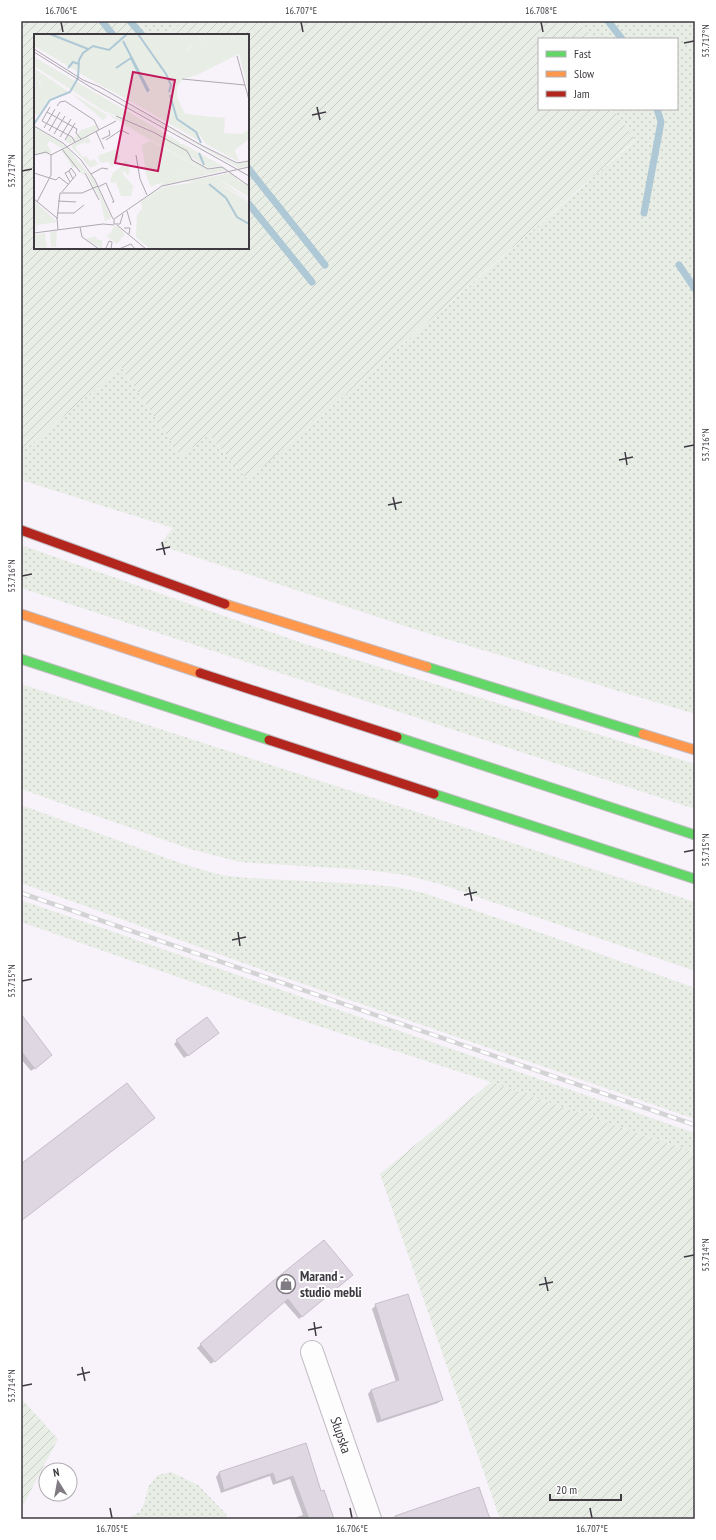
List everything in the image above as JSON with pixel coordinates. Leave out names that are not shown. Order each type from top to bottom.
[{"type":"main road","points":[[21,530],[234,606],[695,750]]},
{"type":"main road","points":[[21,614],[695,835]]},
{"type":"main road","points":[[21,659],[695,879]]},
{"type":"street","name":"Słupska","points":[[312,1352],[370,1519]]},
{"type":"shaded area","points":[[21,21],[132,21],[141,34],[34,34],[34,249],[249,249],[249,34],[170,34],[183,21],[577,21],[593,38],[538,38],[538,110],[614,110],[635,140],[248,480],[209,435],[181,456],[121,367],[21,453]]},
{"type":"shaded area","points":[[132,21],[183,21],[170,34],[141,34]]},
{"type":"shaded area","points":[[577,21],[695,21],[695,714],[423,632],[159,545],[173,528],[21,480],[21,453],[121,367],[181,455],[209,435],[248,480],[635,141],[614,110],[678,110],[678,38],[593,38]]},
{"type":"shaded area","points":[[21,545],[308,645],[695,764],[695,809],[21,588]]},
{"type":"shaded area","points":[[21,684],[695,902],[695,971],[440,884],[405,875],[368,870],[240,862],[190,849],[21,789]]},
{"type":"shaded area","points":[[21,805],[180,863],[221,875],[247,878],[396,887],[424,893],[695,988],[695,1119],[277,975],[21,883]]},
{"type":"shaded area","points":[[21,900],[695,1133],[695,1153],[491,1082],[303,1021],[21,922]]},
{"type":"shaded area","points":[[491,1082],[695,1153],[695,1519],[500,1519],[380,1174]]},
{"type":"shaded area","points":[[21,1398],[58,1439],[46,1462],[38,1462],[38,1477],[21,1509]]},
{"type":"shaded area","points":[[171,1472],[198,1485],[226,1514],[228,1519],[121,1519],[130,1517],[140,1512],[145,1501],[148,1487],[158,1475]]},
{"type":"building","points":[[21,1014],[52,1055],[35,1069],[21,1051]]},
{"type":"building","points":[[207,1017],[219,1033],[188,1056],[176,1040]]},
{"type":"building","points":[[127,1083],[155,1118],[21,1221],[21,1164]]},
{"type":"building","points":[[324,1240],[353,1275],[302,1317],[288,1299],[215,1362],[200,1344],[273,1281]]},
{"type":"building","points":[[408,1294],[443,1400],[381,1420],[371,1390],[399,1380],[375,1304]]},
{"type":"building","points":[[306,1443],[321,1491],[324,1490],[334,1519],[309,1519],[293,1476],[276,1482],[273,1473],[224,1490],[219,1472]]},
{"type":"building","points":[[479,1487],[490,1519],[395,1519],[395,1516]]},
{"type":"waterway","points":[[102,21],[112,34]]},
{"type":"waterway","points":[[130,21],[141,34]]},
{"type":"waterway","points":[[608,21],[621,38]]},
{"type":"waterway","points":[[644,213],[661,122],[657,110]]},
{"type":"waterway","points":[[249,169],[325,265]]},
{"type":"waterway","points":[[249,204],[312,282]]},
{"type":"waterway","points":[[679,265],[695,289]]},
{"type":"railway","points":[[21,893],[695,1125]]},
{"type":"traffic: fast","points":[[21,659],[269,740]]},
{"type":"traffic: fast","points":[[427,667],[643,734]]},
{"type":"traffic: fast","points":[[397,737],[695,835]]},
{"type":"traffic: fast","points":[[434,794],[695,879]]},
{"type":"traffic: slow","points":[[225,604],[427,667]]},
{"type":"traffic: slow","points":[[21,614],[200,673]]},
{"type":"traffic: slow","points":[[643,734],[695,750]]},
{"type":"traffic: jam","points":[[21,530],[225,604]]},
{"type":"traffic: jam","points":[[200,673],[397,737]]},
{"type":"traffic: jam","points":[[269,740],[434,794]]},
{"type":"place","name":"Marand - studio mebli","points":[[286,1284]]}]
